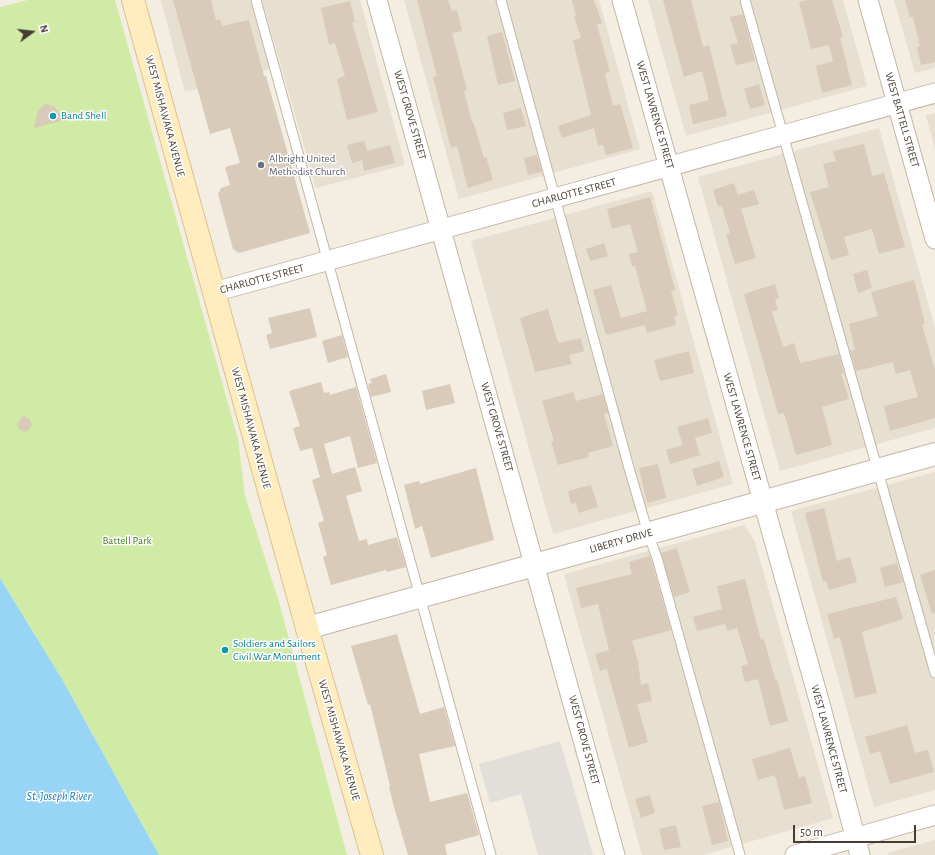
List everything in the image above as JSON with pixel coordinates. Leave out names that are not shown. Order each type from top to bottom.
[{"type":"main road","name":"WEST MISHAWAKA AVENUE","points":[[133,0],[307,628],[372,855]]},
{"type":"street","name":"WEST GROVE STREET","points":[[377,0],[536,564],[615,855]]},
{"type":"street","name":"WEST LAWRENCE STREET","points":[[622,0],[820,704],[858,846]]},
{"type":"street","name":"WEST BATTELL STREET","points":[[868,0],[935,239]]},
{"type":"street","name":"CHARLOTTE STREET","points":[[214,292],[935,93]]},
{"type":"street","name":"LIBERTY DRIVE","points":[[307,628],[935,454]]},
{"type":"street","points":[[796,855],[858,846],[935,815]]},
{"type":"lane","points":[[256,0],[492,855]]},
{"type":"lane","points":[[500,0],[648,533],[657,558],[740,855]]},
{"type":"lane","points":[[745,0],[935,673]]},
{"type":"shaded area","points":[[161,0],[250,0],[270,69],[185,92]]},
{"type":"shaded area","points":[[262,0],[360,0],[405,165],[316,188]]},
{"type":"shaded area","points":[[404,0],[599,0],[640,149],[459,199]]},
{"type":"shaded area","points":[[648,0],[843,0],[867,86],[686,136]]},
{"type":"shaded area","points":[[894,0],[935,0],[935,68],[915,73]]},
{"type":"shaded area","points":[[935,113],[935,149],[926,115]]},
{"type":"shaded area","points":[[879,128],[935,328],[935,428],[780,471],[698,177]]},
{"type":"shaded area","points":[[652,191],[733,484],[553,534],[471,241]]},
{"type":"shaded area","points":[[935,472],[935,790],[874,807],[791,511]]},
{"type":"shaded area","points":[[744,525],[755,542],[833,818],[703,855],[642,855],[564,574]]},
{"type":"shaded area","points":[[560,741],[593,855],[538,855],[521,794],[490,803],[479,764]]},
{"type":"shaded area","points":[[935,840],[935,855],[888,855],[887,853]]},
{"type":"green space","name":"Battell Park","points":[[28,0],[115,0],[238,439],[245,496],[279,602],[347,855],[159,855],[63,681],[0,578],[0,7]]},
{"type":"water","name":"St. Joseph River","points":[[0,578],[63,681],[159,855],[0,855]]},
{"type":"building","name":"Albright United Methodist Church","points":[[173,0],[211,0],[216,20],[220,19],[222,26],[249,20],[310,233],[239,253],[233,249],[218,194],[221,188],[230,185],[225,167],[240,163],[230,128],[210,134]]},
{"type":"building","points":[[417,0],[448,0],[452,11],[457,10],[462,31],[452,33],[467,90],[464,91],[472,122],[473,121],[484,158],[486,157],[493,180],[468,188],[457,146],[451,148],[433,77],[437,76]]},
{"type":"building","points":[[572,0],[594,0],[602,23],[597,25],[610,72],[605,73],[613,106],[620,104],[633,148],[606,155],[603,145],[598,146],[594,128],[562,138],[558,126],[591,115],[573,40],[581,38],[574,16],[576,16]]},
{"type":"building","points":[[663,0],[691,0],[703,47],[709,45],[727,116],[693,124],[689,105],[709,100],[702,71],[684,77]]},
{"type":"building","points":[[807,0],[832,0],[843,37],[840,37],[852,85],[822,93],[816,66],[833,61],[829,45],[811,49],[799,2]]},
{"type":"building","points":[[905,0],[935,0],[935,62],[921,65],[917,47],[920,46],[913,17],[910,17]]},
{"type":"building","points":[[350,1],[355,22],[352,23],[378,112],[347,120],[337,79],[345,76],[335,43],[329,45],[321,8]]},
{"type":"building","points":[[743,14],[755,61],[736,65],[730,45],[738,43],[730,17]]},
{"type":"building","points":[[502,32],[515,81],[498,85],[487,36]]},
{"type":"building","points":[[759,84],[765,105],[750,109],[744,89]]},
{"type":"building","name":"Band Shell","points":[[45,104],[54,106],[65,120],[34,128],[38,110]]},
{"type":"building","points":[[521,108],[526,126],[507,130],[503,113]]},
{"type":"building","points":[[364,141],[367,151],[390,145],[395,163],[364,171],[362,160],[352,163],[347,145]]},
{"type":"building","points":[[864,144],[872,176],[884,173],[905,247],[879,254],[872,229],[844,237],[849,255],[831,260],[810,192],[829,187],[823,164],[836,161],[833,151]]},
{"type":"building","points":[[537,155],[542,172],[528,175],[524,158]]},
{"type":"building","points":[[734,183],[738,195],[754,190],[759,204],[741,209],[756,258],[735,264],[726,234],[730,233],[722,206],[718,207],[713,190]]},
{"type":"building","points":[[650,197],[675,290],[671,291],[678,315],[674,316],[676,325],[647,333],[645,325],[606,335],[593,290],[611,285],[621,318],[647,311],[635,266],[632,266],[629,254],[638,252],[630,224],[612,229],[607,209]]},
{"type":"building","points":[[604,243],[608,256],[590,261],[586,249]]},
{"type":"building","points":[[867,270],[872,288],[858,293],[853,274]]},
{"type":"building","points":[[914,280],[925,324],[922,325],[935,370],[935,418],[890,431],[884,406],[918,397],[910,370],[896,374],[893,362],[856,371],[850,351],[855,350],[849,324],[878,316],[871,292]]},
{"type":"building","points":[[775,284],[779,298],[775,300],[778,310],[772,312],[783,347],[794,343],[800,363],[839,354],[844,374],[841,374],[849,399],[822,407],[832,445],[796,455],[784,413],[778,414],[744,294]]},
{"type":"building","points":[[310,308],[317,337],[270,349],[266,335],[272,333],[268,318]]},
{"type":"building","points":[[548,309],[558,343],[581,338],[584,351],[569,355],[572,364],[535,372],[520,318]]},
{"type":"building","points":[[342,335],[348,357],[328,363],[322,341]]},
{"type":"building","points":[[689,351],[694,373],[660,381],[654,360]]},
{"type":"building","points":[[386,374],[391,392],[371,397],[368,384],[372,383],[370,379]]},
{"type":"building","points":[[321,382],[324,393],[329,392],[330,395],[356,387],[377,463],[358,468],[350,436],[324,444],[332,474],[355,467],[362,491],[346,496],[359,541],[367,539],[368,545],[397,537],[406,567],[387,572],[386,570],[331,585],[323,557],[327,555],[318,523],[324,521],[312,480],[320,477],[312,448],[300,451],[293,428],[300,426],[289,391]]},
{"type":"building","points":[[450,384],[455,403],[426,410],[422,391]]},
{"type":"building","points":[[573,392],[576,401],[603,394],[608,413],[604,414],[613,446],[588,453],[589,457],[558,465],[551,441],[554,441],[542,401]]},
{"type":"building","points":[[23,415],[30,420],[32,425],[29,430],[24,432],[19,429],[17,424]]},
{"type":"building","points":[[708,418],[712,433],[695,438],[700,455],[670,464],[666,450],[683,445],[677,427]]},
{"type":"building","points":[[719,461],[724,477],[697,486],[692,469]]},
{"type":"building","points":[[658,464],[666,498],[647,503],[639,468]]},
{"type":"building","points":[[476,468],[494,540],[431,558],[422,526],[415,529],[404,485],[419,481],[420,484]]},
{"type":"building","points":[[591,485],[598,507],[579,513],[576,503],[571,504],[568,491]]},
{"type":"building","points":[[824,508],[837,561],[850,557],[857,582],[829,590],[826,581],[823,582],[805,513]]},
{"type":"building","points":[[677,548],[690,592],[674,597],[661,553]]},
{"type":"building","points":[[650,556],[671,630],[632,641],[638,661],[641,685],[648,683],[652,701],[637,704],[648,742],[629,748],[607,669],[600,671],[595,654],[609,650],[598,604],[581,608],[576,588],[632,574],[629,562]]},
{"type":"building","points":[[897,563],[903,582],[885,587],[880,568]]},
{"type":"building","points":[[935,570],[935,613],[932,614],[920,575]]},
{"type":"building","points":[[745,579],[761,640],[764,639],[775,679],[777,679],[788,721],[770,726],[758,679],[745,682],[741,666],[748,664],[737,628],[727,631],[725,624],[697,631],[693,617],[722,609],[717,586]]},
{"type":"building","points":[[896,597],[903,619],[862,632],[877,693],[855,698],[840,637],[834,639],[827,614]]},
{"type":"building","points":[[397,634],[420,714],[444,707],[455,746],[419,754],[430,802],[467,793],[479,835],[447,844],[445,846],[447,855],[408,855],[394,807],[370,704],[368,705],[351,646]]},
{"type":"building","points":[[907,725],[915,753],[928,750],[934,772],[890,784],[880,751],[870,754],[865,737]]},
{"type":"building","points":[[790,748],[799,778],[805,776],[812,803],[784,810],[775,775],[758,780],[752,759]]},
{"type":"building","points":[[650,795],[655,813],[641,818],[635,799]]},
{"type":"building","points":[[719,802],[728,841],[712,845],[702,806]]},
{"type":"building","points":[[676,825],[681,847],[664,850],[659,829]]},
{"type":"place","name":"Band Shell","points":[[53,116]]},
{"type":"place","name":"Albright United Methodist Church","points":[[261,165]]},
{"type":"place","name":"Soldiers and Sailors Civil War Monument","points":[[225,650]]}]
